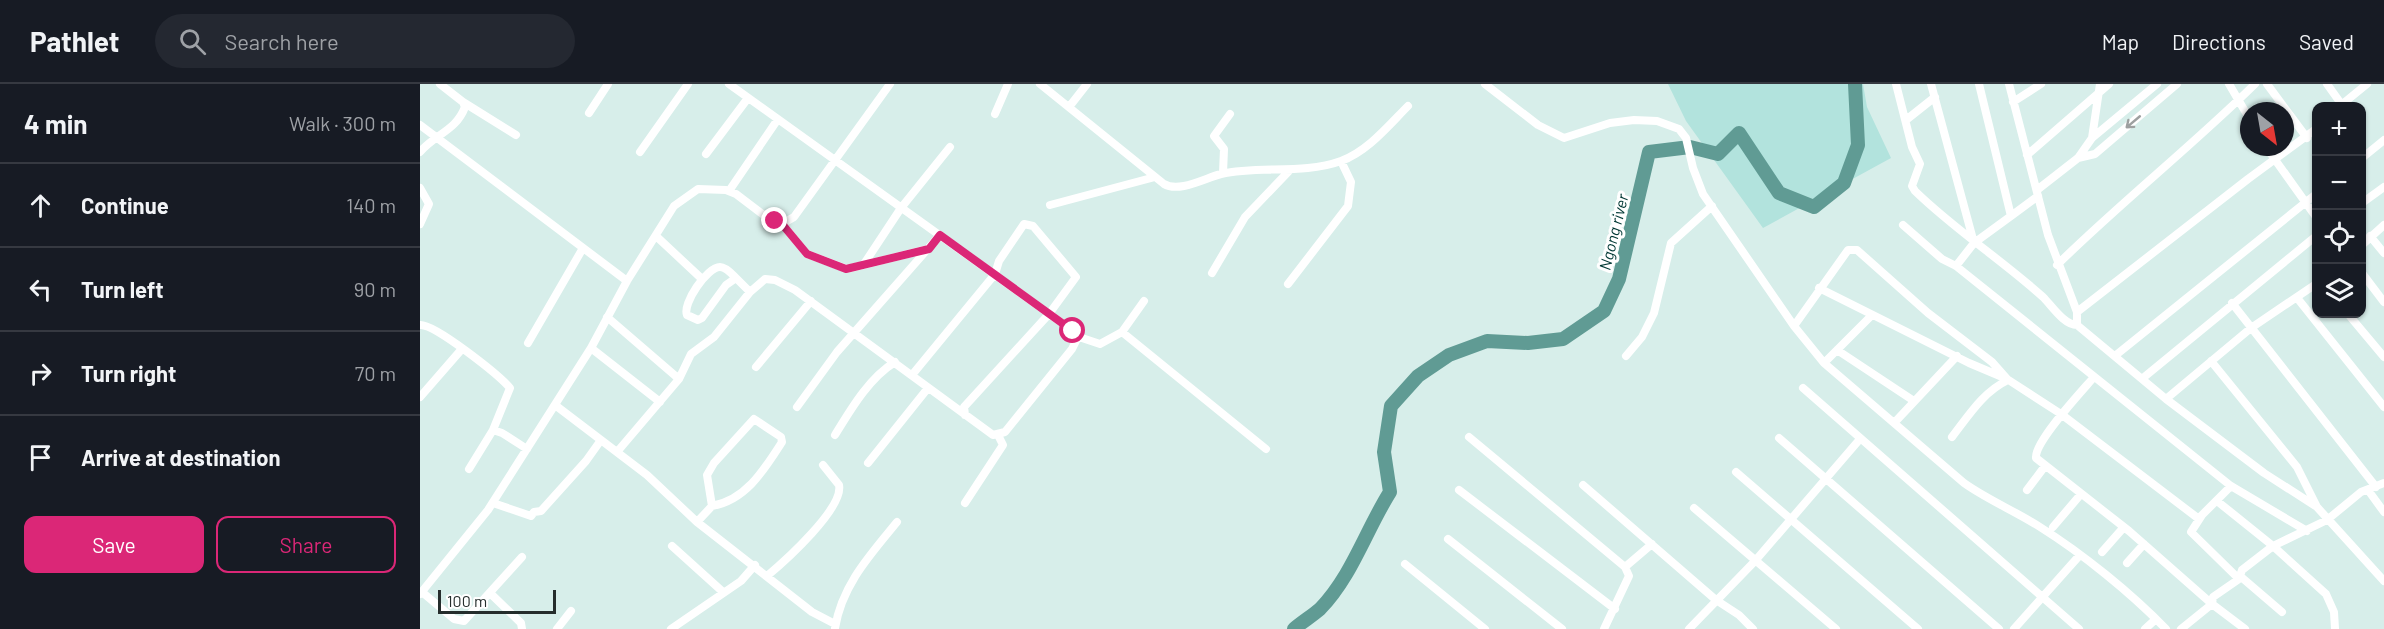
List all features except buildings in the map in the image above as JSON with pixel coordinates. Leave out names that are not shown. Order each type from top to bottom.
[{"type":"street","points":[[440,84],[463,102],[516,135]]},
{"type":"street","points":[[588,113],[608,84]]},
{"type":"street","points":[[640,152],[688,84]]},
{"type":"street","points":[[729,84],[994,274],[1076,336],[1100,344],[1122,332],[1144,301]]},
{"type":"street","points":[[782,224],[794,217],[890,84]]},
{"type":"street","points":[[995,114],[1008,84]]},
{"type":"street","points":[[1040,84],[1155,177],[1173,187],[1223,173],[1290,170],[1341,162],[1364,149],[1408,106]]},
{"type":"street","points":[[1069,107],[1087,84]]},
{"type":"street","points":[[1485,84],[1538,125],[1564,138],[1610,123],[1634,120],[1672,125],[1686,138],[1693,168],[1712,206],[1794,326],[1824,363],[1964,483],[1986,498],[2042,528],[2166,629]]},
{"type":"street","points":[[1896,84],[1912,147],[1920,168],[1912,186],[1940,215],[2035,291],[2066,322],[2077,325],[2116,355],[2166,399],[2264,473],[2317,507]]},
{"type":"street","points":[[1931,84],[1974,243]]},
{"type":"street","points":[[1979,84],[2011,216]]},
{"type":"street","points":[[2009,84],[2057,266],[2077,312],[2077,325]]},
{"type":"street","points":[[2013,102],[2042,84]]},
{"type":"street","points":[[2092,138],[2100,84]]},
{"type":"street","points":[[2027,155],[2109,84]]},
{"type":"street","points":[[1956,266],[1974,243],[2011,216],[2079,158],[2092,138],[2157,84]]},
{"type":"street","points":[[2079,158],[2095,154],[2177,84]]},
{"type":"street","points":[[2229,84],[2239,100]]},
{"type":"street","points":[[2057,266],[2112,211],[2172,162],[2255,84]]},
{"type":"street","points":[[2267,84],[2307,138]]},
{"type":"street","points":[[2327,84],[2338,102]]},
{"type":"street","points":[[2346,102],[2367,84]]},
{"type":"street","points":[[1906,120],[1935,97]]},
{"type":"street","points":[[706,154],[748,98]]},
{"type":"street","points":[[420,152],[456,123],[465,106],[463,102]]},
{"type":"street","points":[[1223,173],[1224,149],[1214,136],[1230,114]]},
{"type":"street","points":[[729,191],[778,119]]},
{"type":"street","points":[[420,125],[627,281]]},
{"type":"street","points":[[2077,312],[2312,133]]},
{"type":"street","points":[[2364,156],[2384,140]]},
{"type":"street","points":[[864,264],[901,208],[950,147]]},
{"type":"street","points":[[2271,156],[2312,212]]},
{"type":"street","points":[[1288,284],[1348,206],[1351,182],[1341,162]]},
{"type":"street","points":[[1212,273],[1245,217],[1290,170]]},
{"type":"street","points":[[1050,205],[1155,177]]},
{"type":"street","points":[[2366,200],[2384,187]]},
{"type":"street","points":[[420,188],[429,204],[420,224]]},
{"type":"street","points":[[522,557],[467,619],[460,621],[454,619],[421,593],[493,503],[591,348],[627,281],[682,198],[698,189],[712,188],[729,191],[782,224],[807,254],[846,269],[929,249]]},
{"type":"street","points":[[2116,355],[2312,197]]},
{"type":"street","points":[[1626,356],[1642,338],[1654,313],[1671,243],[1712,206]]},
{"type":"street","points":[[912,375],[994,274],[999,261],[1024,224],[1033,226],[1076,277],[1049,314],[964,407],[965,415]]},
{"type":"street","points":[[1903,225],[1942,260],[1956,266],[2231,486],[2307,531]]},
{"type":"street","points":[[2366,240],[2384,225]]},
{"type":"street","points":[[797,407],[837,352],[940,235]]},
{"type":"street","points":[[656,236],[702,279]]},
{"type":"street","points":[[2370,236],[2384,253]]},
{"type":"street","points":[[2143,378],[2312,239]]},
{"type":"street","points":[[528,343],[583,248]]},
{"type":"street","points":[[1794,326],[1848,250],[1857,249],[1928,313],[1992,362],[2008,379],[2061,414],[2199,519]]},
{"type":"street","points":[[736,278],[726,285],[698,320],[685,312],[702,279],[719,267],[736,278],[750,292]]},
{"type":"street","points":[[617,452],[679,379],[691,354],[714,337],[750,292],[770,278],[795,290],[993,435],[1005,432],[1033,399],[1072,349],[1076,336]]},
{"type":"street","points":[[2366,279],[2384,302]]},
{"type":"street","points":[[2166,399],[2251,328],[2298,299],[2312,287]]},
{"type":"street","points":[[1819,288],[1985,371],[2008,379]]},
{"type":"street","points":[[2298,299],[2384,407]]},
{"type":"street","points":[[756,367],[811,302]]},
{"type":"street","points":[[2232,303],[2372,488],[2384,512]]},
{"type":"street","points":[[1824,363],[1872,315]]},
{"type":"street","points":[[608,317],[679,379]]},
{"type":"street","points":[[2351,318],[2384,357]]},
{"type":"street","points":[[420,325],[429,326],[510,388],[493,430],[470,469]]},
{"type":"street","points":[[1122,332],[1266,449]]},
{"type":"street","points":[[591,348],[660,402]]},
{"type":"street","points":[[420,397],[461,350]]},
{"type":"street","points":[[1837,350],[1914,401]]},
{"type":"street","points":[[1895,422],[1957,356]]},
{"type":"street","points":[[2211,361],[2297,467],[2317,507],[2327,520],[2384,581]]},
{"type":"street","points":[[835,435],[851,409],[884,369],[895,362]]},
{"type":"street","points":[[2094,377],[2061,414],[2035,454],[2036,458],[2124,527],[2212,604],[2245,629]]},
{"type":"street","points":[[1952,437],[1975,405],[1995,386],[2008,379]]},
{"type":"street","points":[[868,463],[928,388]]},
{"type":"street","points":[[1803,388],[2079,629]]},
{"type":"street","points":[[555,405],[617,452],[697,522],[812,612],[835,627],[841,602],[853,576],[897,522]]},
{"type":"street","points":[[697,522],[712,506],[731,502],[742,494],[776,452],[782,442],[781,436],[759,421],[752,420],[707,476],[712,506]]},
{"type":"street","points":[[493,430],[527,449]]},
{"type":"street","points":[[964,503],[1003,445],[998,435]]},
{"type":"street","points":[[1469,437],[1625,567],[1629,576],[1604,629]]},
{"type":"street","points":[[1779,438],[1999,629]]},
{"type":"street","points":[[1689,629],[1755,561],[1860,439]]},
{"type":"street","points":[[493,503],[531,516],[534,512],[541,511],[586,461],[601,440]]},
{"type":"street","points":[[767,576],[805,540],[839,498],[839,485],[823,465]]},
{"type":"street","points":[[2027,490],[2045,466]]},
{"type":"street","points":[[1736,472],[1918,629]]},
{"type":"street","points":[[2181,629],[2212,604],[2213,597],[2240,578],[2242,570],[2273,546],[2327,520],[2361,492],[2384,483]]},
{"type":"street","points":[[1583,485],[1716,600],[1734,610],[1753,629]]},
{"type":"street","points":[[2231,486],[2199,519],[2191,532],[2192,536],[2282,612]]},
{"type":"street","points":[[1459,490],[1615,609]]},
{"type":"street","points":[[2053,527],[2081,494]]},
{"type":"street","points":[[2217,501],[2273,546],[2326,594],[2334,612],[2335,629]]},
{"type":"street","points":[[1694,508],[1836,629]]},
{"type":"street","points":[[2102,552],[2124,527]]},
{"type":"street","points":[[1448,539],[1562,629]]},
{"type":"street","points":[[1625,567],[1652,544]]},
{"type":"street","points":[[2127,563],[2144,544]]},
{"type":"street","points":[[672,546],[723,592]]},
{"type":"street","points":[[2014,629],[2079,556]]},
{"type":"street","points":[[1405,564],[1485,629]]},
{"type":"street","points":[[671,629],[741,581],[755,566]]},
{"type":"street","points":[[491,594],[521,623],[522,629]]},
{"type":"street","points":[[557,629],[571,611]]},
{"type":"street","points":[[2145,629],[2156,619]]},
{"type":"shaded area","points":[[1668,84],[1863,84],[1867,107],[1891,158],[1763,228],[1686,121]]},
{"type":"waterway","name":"Ngong river","points":[[1294,629],[1320,609],[1341,582],[1390,492],[1384,452],[1391,406],[1418,376],[1449,355],[1487,341],[1528,343],[1563,339],[1604,311],[1619,279],[1649,152],[1690,147],[1718,154],[1739,133],[1779,193],[1814,207],[1844,183],[1858,145],[1855,84]]},
{"type":"route","points":[[775,221],[782,224],[807,254],[846,269],[929,249],[940,235],[1073,331]]}]
